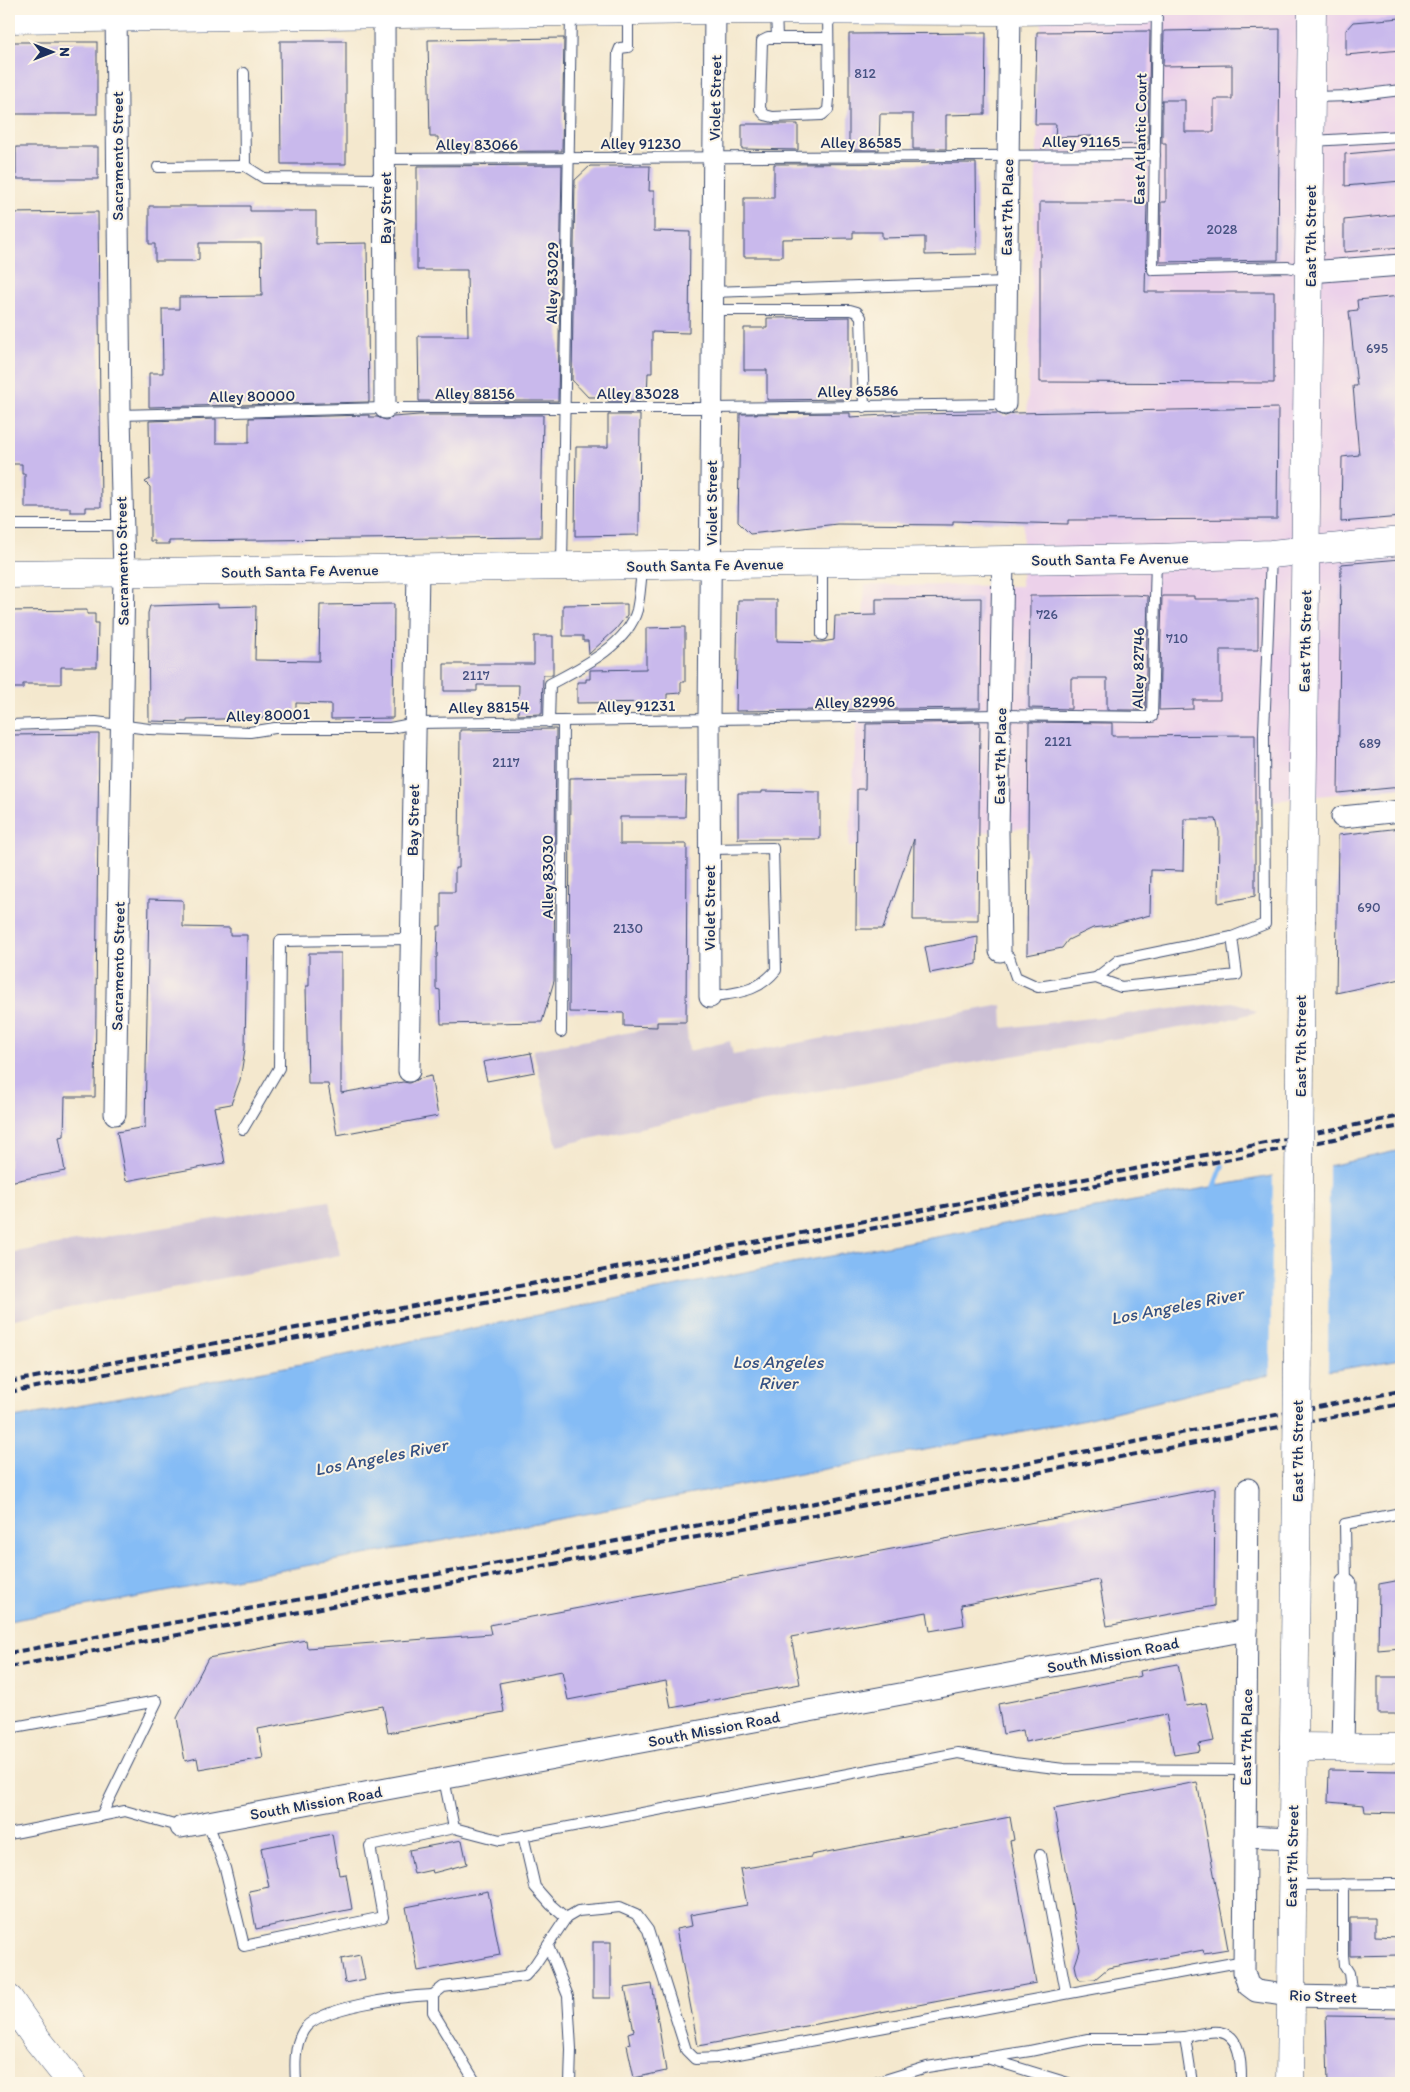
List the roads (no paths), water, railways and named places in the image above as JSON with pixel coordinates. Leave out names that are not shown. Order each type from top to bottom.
[{"type":"main road","points":[[9,19],[116,14],[384,11],[1146,9]]},
{"type":"main road","name":"East 7th Street","points":[[1290,2083],[1312,9]]},
{"type":"main road","name":"South Santa Fe Avenue","points":[[9,574],[1156,558],[1271,554],[1401,541]]},
{"type":"main road","points":[[1294,1747],[1401,1748]]},
{"type":"main road","points":[[9,1999],[36,2038],[72,2083]]},
{"type":"street","name":"Violet Street","points":[[710,997],[709,720],[715,9]]},
{"type":"street","name":"East 7th Place","points":[[1005,404],[1010,10]]},
{"type":"street","name":"Bay Street","points":[[384,11],[385,408]]},
{"type":"street","name":"Sacramento Street","points":[[115,1114],[124,573],[120,415],[116,14]]},
{"type":"street","points":[[1310,272],[1401,265]]},
{"type":"street","name":"East 7th Place","points":[[1000,951],[998,832],[1003,560]]},
{"type":"street","name":"Bay Street","points":[[409,1071],[418,569]]},
{"type":"street","points":[[1342,817],[1401,811]]},
{"type":"street","name":"East 7th Place","points":[[1248,1489],[1244,1961],[1244,1972],[1248,1985]]},
{"type":"street","points":[[1343,1748],[1346,1584]]},
{"type":"street","name":"South Mission Road","points":[[181,1828],[1247,1630]]},
{"type":"street","points":[[1245,1836],[1292,1838]]},
{"type":"street","name":"Rio Street","points":[[1248,1985],[1256,1991],[1290,1996],[1401,1998]]},
{"type":"lane","name":"East Atlantic Court","points":[[1156,9],[1153,270],[1288,267],[1310,272]]},
{"type":"lane","points":[[776,10],[777,38]]},
{"type":"lane","points":[[828,10],[828,38],[828,110],[822,115],[773,117],[765,115],[760,109],[762,41],[768,38],[828,38]]},
{"type":"lane","name":"Alley 83029","points":[[562,567],[568,159],[578,11]]},
{"type":"lane","points":[[616,146],[618,53],[620,48],[628,47],[628,11]]},
{"type":"lane","points":[[158,167],[245,166],[244,72]]},
{"type":"lane","points":[[1311,97],[1351,96],[1401,90]]},
{"type":"lane","points":[[1311,141],[1401,136]]},
{"type":"lane","name":"Alley 91165","points":[[1008,156],[1155,155]]},
{"type":"lane","name":"Alley 86585","points":[[714,158],[1008,156]]},
{"type":"lane","name":"Alley 91230","points":[[568,159],[714,158]]},
{"type":"lane","name":"Alley 83066","points":[[245,166],[264,178],[568,159]]},
{"type":"lane","points":[[713,301],[747,290],[1006,282]]},
{"type":"lane","points":[[713,301],[857,312],[861,317],[864,406]]},
{"type":"lane","name":"Alley 86586","points":[[712,408],[1005,404]]},
{"type":"lane","name":"Alley 83028","points":[[565,407],[712,408]]},
{"type":"lane","name":"Alley 88156","points":[[385,408],[565,407]]},
{"type":"lane","name":"Alley 80000","points":[[120,415],[385,408]]},
{"type":"lane","points":[[9,525],[122,525]]},
{"type":"lane","points":[[1096,978],[1119,960],[1232,937],[1264,924],[1264,732],[1271,554]]},
{"type":"lane","name":"Alley 82746","points":[[1000,715],[1152,717],[1156,558]]},
{"type":"lane","points":[[822,563],[822,635]]},
{"type":"lane","points":[[550,722],[550,684],[606,652],[623,634],[637,611],[643,566]]},
{"type":"lane","name":"Alley 82996","points":[[709,720],[1000,715]]},
{"type":"lane","name":"Alley 91231","points":[[563,722],[709,720]]},
{"type":"lane","name":"Alley 80001","points":[[9,726],[96,722],[150,729],[250,732],[275,728],[390,728],[416,723]]},
{"type":"lane","name":"Alley 88154","points":[[416,723],[563,722]]},
{"type":"lane","name":"Alley 83030","points":[[561,1032],[563,722]]},
{"type":"lane","points":[[709,850],[774,848],[776,970],[767,981],[757,988],[710,997]]},
{"type":"lane","points":[[1000,951],[1009,957],[1016,977],[1038,986],[1096,978],[1121,986],[1237,976],[1232,937]]},
{"type":"lane","points":[[243,1129],[278,1068],[280,941],[410,939]]},
{"type":"lane","points":[[1346,1584],[1345,1524],[1401,1513]]},
{"type":"lane","points":[[9,1728],[157,1701],[101,1816]]},
{"type":"lane","points":[[208,1822],[225,1868],[244,1946],[383,1917],[370,1846],[454,1828],[500,1840],[958,1753],[1014,1763],[1064,1769],[1246,1770]]},
{"type":"lane","points":[[444,1779],[454,1828]]},
{"type":"lane","points":[[9,1834],[125,1811],[181,1828]]},
{"type":"lane","points":[[523,1835],[535,1887],[566,1918]]},
{"type":"lane","points":[[1040,1855],[1066,1992]]},
{"type":"lane","points":[[1291,1884],[1396,1884]]},
{"type":"lane","points":[[1344,1884],[1343,1955],[1344,1965],[1349,1974],[1352,1998]]},
{"type":"lane","points":[[296,2083],[296,2052],[303,2030],[311,2022],[338,2010],[389,1999],[434,1995],[443,1987],[524,1976],[534,1966],[566,1918],[578,1911],[620,1907],[636,1914],[648,1930],[686,2050],[696,2059],[717,2058],[1066,1992],[1244,1961]]},
{"type":"lane","points":[[548,1946],[568,1996],[571,2049],[570,2083]]},
{"type":"lane","points":[[434,1995],[434,2012],[476,2083]]},
{"type":"lane","points":[[873,2083],[927,2067],[1088,2039],[1185,2037],[1220,2031],[1229,2035],[1241,2059],[1241,2083]]},
{"type":"lane","points":[[1185,2037],[1192,2083]]},
{"type":"lane","points":[[987,2058],[1068,2083]]},
{"type":"water","name":"Los Angeles River","points":[[1401,1150],[1401,1359],[1336,1370],[1264,1376],[1081,1420],[9,1621],[9,1419],[301,1364],[760,1269],[1338,1164]]},
{"type":"waterway","points":[[1212,1192],[1222,1166]]},
{"type":"railway","points":[[9,1382],[1014,1193],[1401,1116]]},
{"type":"railway","points":[[9,1392],[565,1288],[1401,1126]]},
{"type":"railway","points":[[9,1653],[606,1543],[1401,1391]]},
{"type":"railway","points":[[9,1667],[1401,1404]]}]
